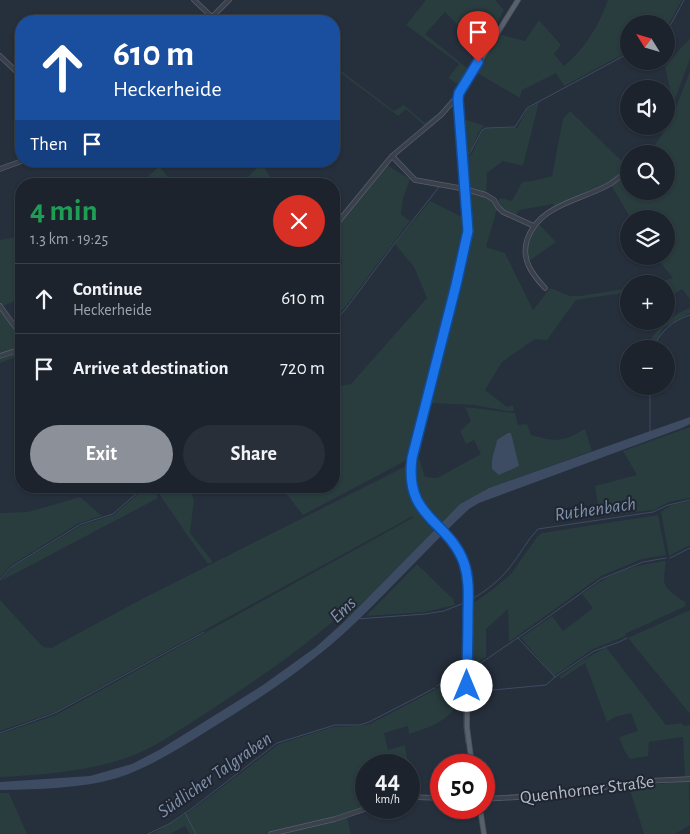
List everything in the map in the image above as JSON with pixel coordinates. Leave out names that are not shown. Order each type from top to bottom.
[{"type":"main road","points":[[471,754],[467,727],[467,575],[458,551],[420,505],[414,493],[411,477],[412,458],[468,231],[458,99],[461,90],[518,0]]},
{"type":"main road","points":[[482,819],[484,834]]},
{"type":"street","points":[[194,0],[210,15]]},
{"type":"street","points":[[214,15],[229,0]]},
{"type":"street","points":[[0,56],[15,70]]},
{"type":"street","points":[[340,220],[392,156],[441,115],[454,100],[458,99]]},
{"type":"street","points":[[392,156],[415,180],[465,189],[493,199],[502,212],[534,226]]},
{"type":"street","points":[[0,169],[15,164]]},
{"type":"street","points":[[545,288],[530,271],[526,259],[526,245],[534,226],[550,210],[609,184],[620,176]]},
{"type":"street","points":[[0,306],[15,327]]},
{"type":"street","points":[[0,356],[15,351]]},
{"type":"street","name":"Quenhorner Straße","points":[[495,798],[554,795],[690,778]]},
{"type":"street","points":[[271,834],[355,812]]},
{"type":"shaded area","points":[[426,0],[495,0],[504,10],[496,25],[486,15],[477,17],[463,30],[445,12],[425,34],[467,68],[468,70],[461,86],[448,78],[459,64],[406,25]]},
{"type":"shaded area","points":[[608,0],[682,0],[674,15],[620,15],[620,56],[564,86],[556,73],[522,90],[520,98],[477,73],[477,69],[499,34],[525,41],[539,20],[561,45],[554,54],[564,66],[590,36]]},
{"type":"shaded area","points":[[690,38],[690,59],[675,99],[675,80],[668,80],[666,70],[675,70],[675,55]]},
{"type":"shaded area","points":[[340,70],[394,111],[404,105],[425,123],[439,112],[442,112],[425,126],[406,109],[398,116],[340,73]]},
{"type":"shaded area","points":[[690,71],[690,299],[682,289],[675,293],[675,275],[671,275],[662,265],[675,265],[675,210],[626,210],[611,185],[620,178],[620,200],[675,200],[675,145],[654,145],[662,135],[675,135],[675,109]]},
{"type":"shaded area","points":[[539,102],[523,166],[503,161],[487,173],[486,194],[467,188],[465,158],[472,154],[482,130],[487,128],[517,128],[527,109]]},
{"type":"shaded area","points":[[570,111],[620,159],[620,174],[609,182],[554,207],[553,204],[520,210],[515,216],[503,210],[498,200],[501,198],[512,201],[522,182],[552,176],[563,119]]},
{"type":"shaded area","points":[[461,118],[485,126],[481,129],[469,153],[465,156]]},
{"type":"shaded area","points":[[387,165],[410,179],[403,198],[401,214],[410,221],[340,312],[340,265],[342,264],[340,222]]},
{"type":"shaded area","points":[[160,167],[169,178],[147,178]]},
{"type":"shaded area","points":[[258,167],[264,167],[271,178],[247,178]]},
{"type":"shaded area","points":[[471,193],[487,198],[495,205],[497,209],[486,247],[505,253],[533,310],[550,288],[570,296],[620,289],[620,293],[576,300],[547,340],[535,339],[502,362],[485,390],[507,407],[513,405],[514,411],[475,405],[428,403],[463,265],[469,231],[468,194]]},
{"type":"shaded area","points":[[430,201],[462,217],[464,232],[458,261],[405,461],[303,515],[286,493],[340,493],[340,386],[351,384],[427,298],[414,267],[395,244]]},
{"type":"shaded area","points":[[539,224],[556,242],[529,261],[529,241]]},
{"type":"shaded area","points":[[15,237],[15,301],[2,306],[0,304],[0,240]]},
{"type":"shaded area","points":[[690,308],[690,313],[675,321],[675,316]]},
{"type":"shaded area","points":[[0,310],[15,330],[15,357],[0,363]]},
{"type":"shaded area","points":[[658,330],[662,330],[657,340],[651,340]]},
{"type":"shaded area","points":[[429,407],[421,452],[417,447],[426,408]]},
{"type":"shaded area","points":[[465,407],[515,413],[518,425],[527,424],[531,435],[547,439],[559,440],[585,429],[592,451],[489,488],[460,504],[441,523],[429,510],[420,495],[415,478],[415,460],[419,458],[425,477],[437,478],[481,454],[474,440],[466,444],[460,431],[471,421]]},
{"type":"shaded area","points":[[690,427],[690,498],[669,502],[654,510],[600,516],[595,486],[637,475],[623,451]]},
{"type":"shaded area","points":[[406,466],[410,493],[422,516],[434,530],[346,620],[338,617],[306,644],[255,680],[174,734],[144,751],[123,759],[78,770],[0,777],[0,734],[56,715],[414,517],[55,712],[0,731],[0,600],[43,647],[53,648],[142,599]]},
{"type":"shaded area","points":[[139,493],[156,493],[158,498],[1,581],[12,567],[82,525],[114,515]]},
{"type":"shaded area","points":[[159,493],[192,493],[194,500],[190,533],[213,562],[208,564]]},
{"type":"shaded area","points":[[80,497],[102,516],[79,523],[10,566],[0,578],[0,513],[28,512]]},
{"type":"shaded area","points":[[690,501],[690,545],[669,556],[661,512],[671,505]]},
{"type":"shaded area","points":[[658,515],[666,555],[642,559],[601,576],[509,642],[508,609],[486,629],[486,657],[477,663],[471,659],[472,604],[511,574],[537,537],[542,533]]},
{"type":"shaded area","points":[[666,561],[664,582],[672,593],[685,602],[686,606],[625,634],[626,636],[593,649],[554,676],[521,638],[552,616],[563,631],[593,608],[582,594],[592,587],[622,571]]},
{"type":"shaded area","points":[[417,564],[453,599],[455,605],[426,612],[366,616]]},
{"type":"shaded area","points":[[690,610],[690,714],[628,638]]},
{"type":"shaded area","points":[[606,647],[666,725],[682,723],[684,726],[690,725],[690,776],[685,776],[683,737],[649,742],[648,756],[630,759],[619,737],[638,731],[631,713],[615,717],[607,722],[585,663],[561,679],[559,677],[581,661]]},
{"type":"shaded area","points":[[475,668],[475,679],[479,682],[481,692],[480,696],[470,698],[470,669]]},
{"type":"shaded area","points":[[459,671],[460,703],[448,715],[432,726],[409,734],[408,726],[384,733],[388,750],[405,745],[406,754],[355,754],[355,811],[335,818],[264,834],[190,834],[185,826],[170,834],[152,834],[188,813],[279,744],[333,727],[370,724],[435,690]]},
{"type":"shaded area","points":[[689,781],[690,825],[675,834],[644,834],[629,787]]},
{"type":"shaded area","points":[[0,793],[9,793],[27,834],[0,834]]},
{"type":"shaded area","points":[[347,817],[351,834],[277,834]]},
{"type":"water","points":[[690,417],[690,424],[682,428],[479,503],[469,509],[340,637],[292,675],[163,758],[129,774],[103,782],[59,788],[0,790],[0,782],[90,776],[132,764],[159,750],[263,685],[316,647],[346,620],[460,504],[489,488]]},
{"type":"water","points":[[511,433],[519,466],[499,475],[492,469],[493,457],[497,440]]},
{"type":"waterway","points":[[675,16],[684,0]]},
{"type":"waterway","points":[[465,157],[470,153],[482,130],[486,128],[515,127],[527,108],[620,58]]},
{"type":"waterway","points":[[340,315],[439,187]]},
{"type":"waterway","points":[[658,340],[667,328],[678,320],[690,315]]},
{"type":"waterway","points":[[650,395],[650,433]]},
{"type":"waterway","points":[[0,580],[11,567],[81,524],[113,514],[137,493]]},
{"type":"waterway","name":"Ruthenbach","points":[[472,599],[488,589],[502,576],[538,529],[653,512],[668,505],[690,500]]},
{"type":"waterway","name":"Südlicher Talgraben","points":[[670,558],[690,548]]},
{"type":"waterway","name":"Südlicher Talgraben","points":[[470,668],[475,667],[601,579],[643,562],[666,558]]},
{"type":"waterway","name":"Ruthenbach","points":[[357,619],[425,614],[444,611],[464,603]]},
{"type":"waterway","points":[[0,733],[55,713],[204,632]]},
{"type":"waterway","points":[[518,638],[555,677],[594,651],[627,638]]},
{"type":"waterway","name":"Südlicher Talgraben","points":[[437,686],[463,668]]},
{"type":"waterway","points":[[482,691],[546,685],[555,677]]},
{"type":"waterway","name":"Südlicher Talgraben","points":[[148,834],[169,824],[190,810],[277,743],[335,725],[360,725],[369,722],[435,688]]},
{"type":"waterway","points":[[464,701],[466,743]]},
{"type":"waterway","points":[[185,813],[196,834]]},
{"type":"route","points":[[467,686],[467,575],[456,547],[424,512],[416,499],[412,485],[411,470],[421,420],[468,231],[458,96],[478,62]]},
{"type":"water label","name":"Ems","points":[[342,609]]}]
